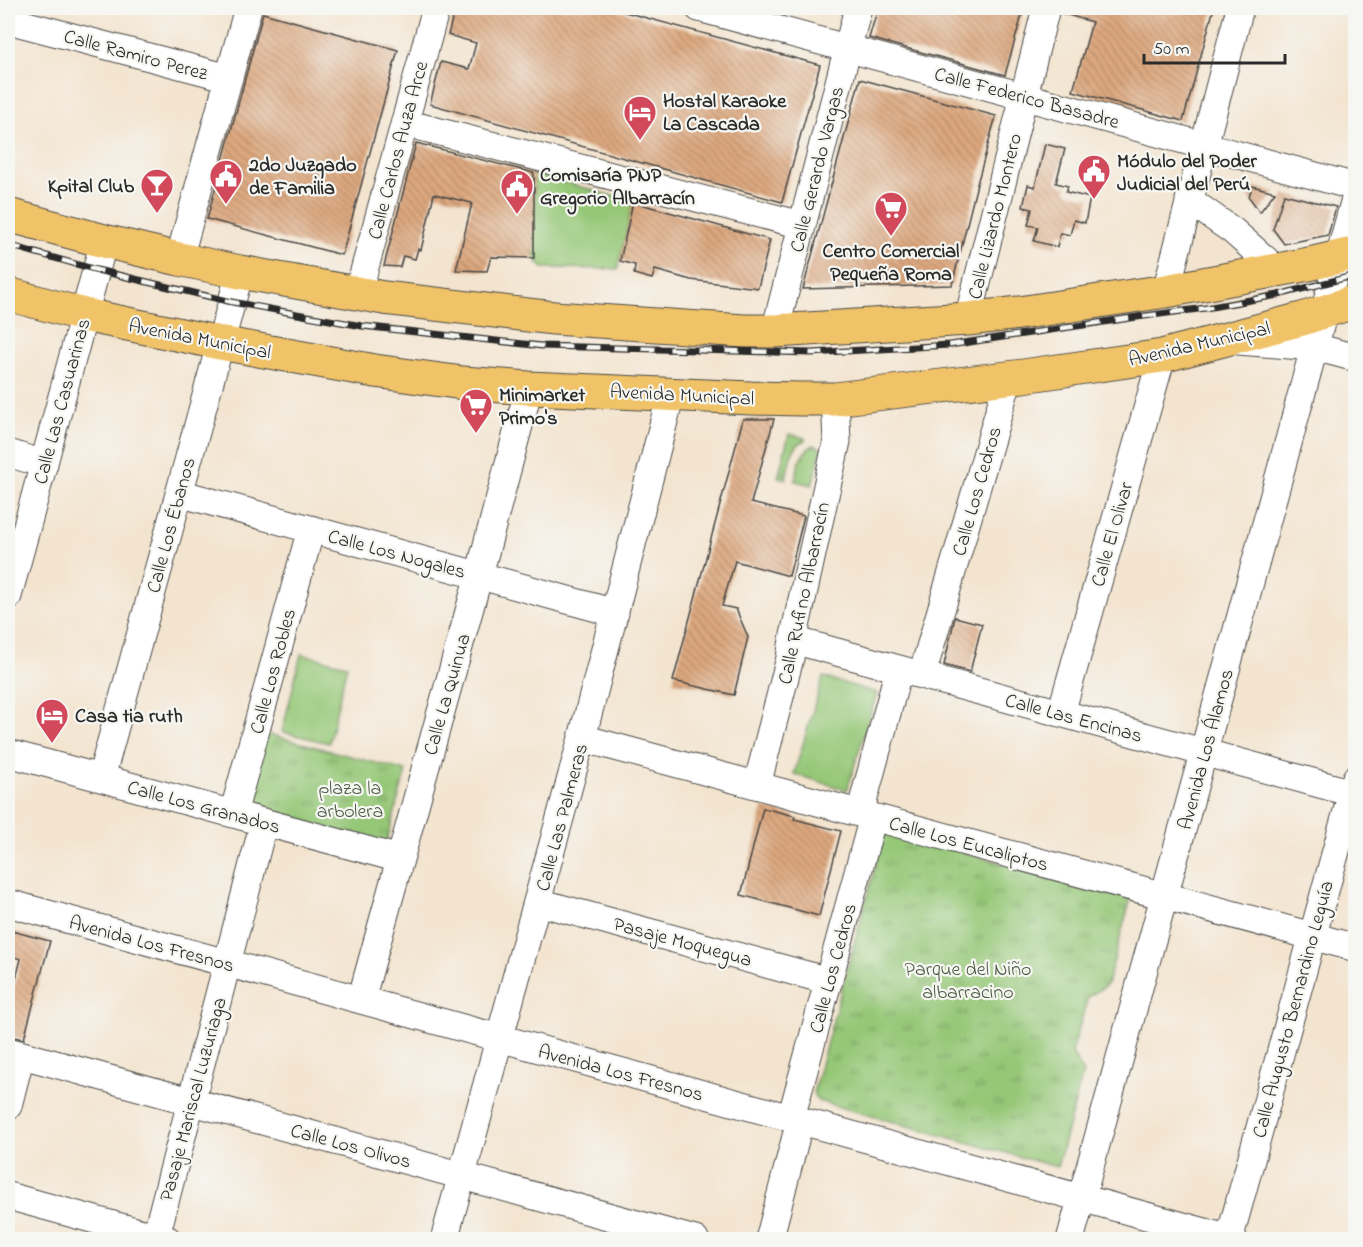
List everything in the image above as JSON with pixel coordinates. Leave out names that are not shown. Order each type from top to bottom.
[{"type":"main road","points":[[8,215],[179,259],[384,298],[554,318],[775,332],[968,319],[1166,291],[1347,255]]},
{"type":"main road","name":"Avenida Municipal","points":[[8,294],[84,315],[220,343],[386,373],[463,383],[752,398],[835,399],[1162,356],[1356,301]]},
{"type":"street","points":[[179,259],[248,8]]},
{"type":"street","name":"Calle Carlos Auza Arce","points":[[358,293],[436,8]]},
{"type":"street","name":"Calle Federico Basadre","points":[[699,8],[1356,187]]},
{"type":"street","name":"Calle Gerardo Vargas","points":[[775,332],[858,8]]},
{"type":"street","name":"Calle Lizardo Montero","points":[[968,319],[1046,8]]},
{"type":"street","points":[[1166,291],[1240,8]]},
{"type":"street","name":"Calle Ramiro Perez","points":[[8,20],[229,78]]},
{"type":"street","points":[[405,123],[802,225]]},
{"type":"street","name":"Avenida Los Álamos","points":[[1070,1239],[1204,752],[1341,349],[1324,311],[1347,255],[1356,195]]},
{"type":"street","points":[[1189,200],[1233,231],[1276,269]]},
{"type":"street","name":"Calle Las Casuarinas","points":[[8,596],[105,241]]},
{"type":"street","name":"Calle Los Ébanos","points":[[101,778],[240,272]]},
{"type":"street","points":[[1221,340],[1341,349]]},
{"type":"street","name":"Calle El Olivar","points":[[1061,713],[1162,356]]},
{"type":"street","name":"Calle Los Cedros","points":[[770,1239],[867,815],[911,672],[1009,377]]},
{"type":"street","name":"Calle La Quinua","points":[[361,1000],[529,388]]},
{"type":"street","name":"Calle Las Palmeras","points":[[444,1239],[538,902],[671,394]]},
{"type":"street","name":"Calle Rufino Albarracín","points":[[758,785],[790,658],[837,441],[835,399]]},
{"type":"street","points":[[8,453],[44,464]]},
{"type":"street","name":"Calle Los Nogales","points":[[179,493],[615,613]]},
{"type":"street","name":"Calle Los Robles","points":[[233,814],[311,529]]},
{"type":"street","name":"Calle Las Encinas","points":[[793,640],[1204,752],[1354,788]]},
{"type":"street","name":"Calle Los Eucaliptos","points":[[582,738],[1356,948]]},
{"type":"street","name":"Calle Los Granados","points":[[8,753],[400,859]]},
{"type":"street","name":"Calle Augusto Bernardino Leguía","points":[[1231,1239],[1354,788]]},
{"type":"street","name":"Pasaje Mariscal Luzuriaga","points":[[162,1238],[192,1102],[264,822]]},
{"type":"street","name":"Pasaje Moquegua","points":[[538,902],[829,981]]},
{"type":"street","name":"Avenida Los Fresnos","points":[[8,903],[1231,1239]]},
{"type":"street","points":[[8,1106],[14,1053]]},
{"type":"street","name":"Calle Los Olivos","points":[[14,1053],[696,1239]]},
{"type":"street","points":[[8,1196],[113,1232],[162,1238]]},
{"type":"green space","points":[[534,173],[633,202],[618,269],[543,268],[534,258]]},
{"type":"green space","points":[[789,434],[805,438],[805,440],[793,451],[786,479],[778,477]]},
{"type":"green space","points":[[814,445],[822,449],[812,485],[795,481],[802,456]]},
{"type":"green space","points":[[301,654],[347,665],[329,743],[282,732]]},
{"type":"green space","points":[[823,677],[877,693],[847,790],[794,774]]},
{"type":"green space","name":"plaza la arbolera","points":[[260,732],[406,771],[384,851],[259,814],[245,794]]},
{"type":"green space","name":"Parque del Niño albarracino","points":[[885,831],[1131,898],[1107,985],[1088,997],[1072,1052],[1083,1073],[1057,1167],[818,1101],[813,1093]]},
{"type":"building","points":[[455,8],[610,8],[820,65],[782,202],[430,104],[441,62],[469,69],[476,43],[448,35]]},
{"type":"building","points":[[878,8],[1024,8],[1005,75],[869,38]]},
{"type":"building","points":[[1061,8],[1214,8],[1183,121],[1073,91],[1092,22],[1061,13]]},
{"type":"building","points":[[263,13],[398,50],[342,255],[207,219]]},
{"type":"building","points":[[860,79],[996,116],[952,285],[803,289]]},
{"type":"building","points":[[416,143],[534,173],[534,258],[491,257],[487,271],[456,270],[472,203],[434,194],[421,250],[418,249],[415,259],[403,256],[400,267],[384,266]]},
{"type":"building","points":[[1045,144],[1065,149],[1056,183],[1068,186],[1066,192],[1090,198],[1085,223],[1074,220],[1070,235],[1060,233],[1057,247],[1034,241],[1038,227],[1028,225],[1032,209],[1023,207],[1028,185],[1035,187]]},
{"type":"building","points":[[1252,186],[1275,192],[1260,212],[1249,197]]},
{"type":"building","points":[[1284,194],[1336,207],[1328,235],[1284,244],[1273,229]]},
{"type":"building","points":[[633,202],[770,240],[758,288],[691,280],[655,270],[652,279],[634,274],[635,265],[620,261]]},
{"type":"building","points":[[743,419],[774,419],[751,503],[804,516],[789,576],[735,561],[722,606],[736,609],[748,637],[734,695],[673,681]]},
{"type":"building","points":[[955,617],[982,624],[970,672],[944,665]]},
{"type":"building","points":[[763,808],[841,831],[819,916],[741,895]]},
{"type":"building","points":[[8,930],[50,941],[24,1039],[8,1036],[8,1010],[21,959],[8,955]]},
{"type":"railway","points":[[8,245],[97,270],[232,302],[362,326],[542,346],[811,353],[950,345],[1206,308],[1278,295],[1356,275]]},
{"type":"place","name":"Hostal Karaoke La Cascada","points":[[640,141]]},
{"type":"place","name":"Módulo del Poder Judicial del Perú","points":[[1094,200]]},
{"type":"place","name":"2do Juzgado de Familia","points":[[226,205]]},
{"type":"place","name":"Kpital Club","points":[[157,214]]},
{"type":"place","name":"Comisaría PNP Gregorio Albarracín","points":[[517,215]]},
{"type":"place","name":"Centro Comercial Pequeña Roma","points":[[891,237]]},
{"type":"place","name":"Minimarket Primo's","points":[[476,434]]},
{"type":"place","name":"Casa tia ruth","points":[[52,744]]}]
